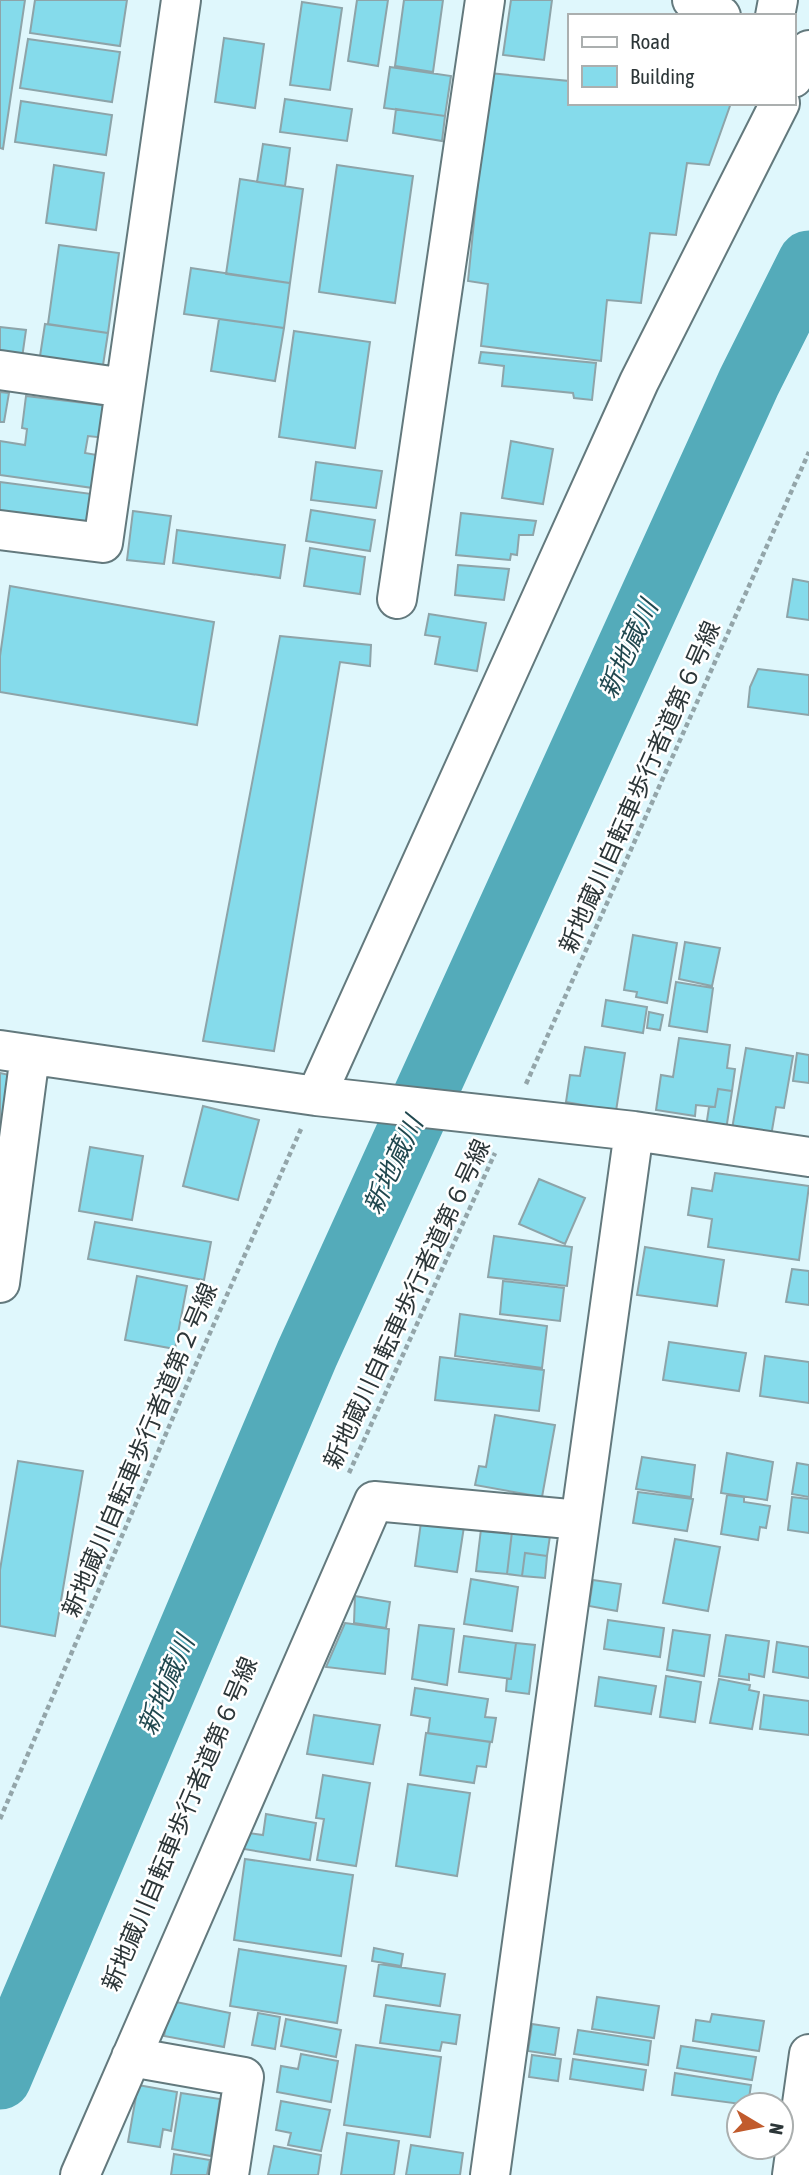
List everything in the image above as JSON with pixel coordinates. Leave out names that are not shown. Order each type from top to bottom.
[{"type":"street","points":[[0,530],[103,543],[181,0]]},
{"type":"street","points":[[397,598],[485,0]]},
{"type":"street","points":[[692,0],[717,14]]},
{"type":"street","points":[[316,1096],[639,382],[779,105]]},
{"type":"street","points":[[0,370],[125,388]]},
{"type":"street","points":[[0,1283],[15,1053],[316,1096],[634,1131],[809,1157]]},
{"type":"street","points":[[490,2175],[634,1131]]},
{"type":"street","points":[[80,2175],[373,1501],[580,1520]]},
{"type":"street","points":[[792,2175],[809,2054]]},
{"type":"street","points":[[131,2057],[244,2077],[229,2175]]},
{"type":"path","name":"新地蔵川自転車歩行者道第６号線","points":[[346,1480],[809,453]]},
{"type":"path","name":"新地蔵川自転車歩行者道第２号線","points":[[0,1819],[192,1371],[316,1096]]},
{"type":"building","points":[[0,0],[25,0],[3,149],[0,148]]},
{"type":"building","points":[[35,0],[127,0],[120,46],[30,33]]},
{"type":"building","points":[[357,0],[388,0],[378,66],[348,61]]},
{"type":"building","points":[[404,0],[443,0],[433,72],[395,66]]},
{"type":"building","points":[[511,0],[552,0],[544,60],[503,55]]},
{"type":"building","points":[[302,2],[342,8],[330,90],[290,85]]},
{"type":"building","points":[[224,38],[264,44],[255,108],[215,102]]},
{"type":"building","points":[[28,39],[120,52],[112,102],[20,88]]},
{"type":"building","points":[[390,67],[451,76],[445,116],[384,108]]},
{"type":"building","points":[[489,73],[568,81],[568,105],[730,105],[709,165],[687,163],[676,235],[650,233],[641,303],[607,300],[601,361],[481,346],[488,284],[468,281]]},
{"type":"building","points":[[285,99],[352,109],[347,141],[280,132]]},
{"type":"building","points":[[21,101],[112,115],[106,155],[15,142]]},
{"type":"building","points":[[396,109],[445,116],[442,141],[393,133]]},
{"type":"building","points":[[263,144],[290,148],[285,186],[257,182]]},
{"type":"building","points":[[54,165],[104,173],[96,230],[46,223]]},
{"type":"building","points":[[337,165],[413,176],[395,303],[319,292]]},
{"type":"building","points":[[240,179],[303,189],[290,283],[226,274]]},
{"type":"building","points":[[59,245],[119,253],[108,333],[48,324]]},
{"type":"building","points":[[191,268],[290,283],[284,328],[184,314]]},
{"type":"building","points":[[219,319],[284,328],[275,381],[211,371]]},
{"type":"building","points":[[45,324],[108,333],[101,378],[38,369]]},
{"type":"building","points":[[0,327],[26,330],[21,365],[0,362]]},
{"type":"building","points":[[294,331],[370,342],[355,448],[279,437]]},
{"type":"building","points":[[481,352],[596,363],[592,400],[574,398],[573,393],[502,386],[504,366],[479,363]]},
{"type":"building","points":[[0,392],[9,393],[4,422],[0,422]]},
{"type":"building","points":[[26,396],[110,406],[106,438],[88,436],[85,453],[97,455],[93,488],[0,475],[0,441],[25,445],[27,429],[22,428]]},
{"type":"building","points":[[511,441],[553,449],[543,504],[502,498]]},
{"type":"building","points":[[316,462],[382,471],[376,508],[311,500]]},
{"type":"building","points":[[0,482],[92,494],[86,535],[0,523]]},
{"type":"building","points":[[311,510],[375,520],[370,551],[306,541]]},
{"type":"building","points":[[133,511],[171,516],[164,564],[127,560]]},
{"type":"building","points":[[461,513],[536,521],[533,535],[519,535],[517,555],[511,554],[510,560],[456,555]]},
{"type":"building","points":[[177,530],[285,545],[280,578],[173,563]]},
{"type":"building","points":[[310,548],[365,557],[360,594],[304,586]]},
{"type":"building","points":[[458,565],[509,569],[504,600],[455,595]]},
{"type":"building","points":[[793,579],[809,582],[809,620],[787,617]]},
{"type":"building","points":[[10,586],[214,622],[197,725],[0,692],[0,656]]},
{"type":"building","points":[[429,614],[486,623],[477,671],[435,664],[440,637],[425,635]]},
{"type":"building","points":[[280,636],[371,645],[370,666],[340,662],[274,1051],[203,1041]]},
{"type":"building","points":[[758,669],[809,675],[809,715],[748,707],[750,687]]},
{"type":"building","points":[[633,935],[677,943],[667,1003],[636,997],[637,992],[624,990]]},
{"type":"building","points":[[685,942],[720,948],[712,986],[679,979]]},
{"type":"building","points":[[676,982],[713,988],[707,1032],[669,1026]]},
{"type":"building","points":[[606,1000],[647,1007],[643,1033],[602,1026]]},
{"type":"building","points":[[649,1012],[663,1015],[660,1030],[647,1028]]},
{"type":"building","points":[[679,1038],[730,1045],[727,1068],[735,1069],[732,1091],[718,1089],[715,1107],[696,1105],[695,1116],[656,1110],[661,1075],[673,1077]]},
{"type":"building","points":[[585,1047],[625,1053],[616,1111],[566,1102],[570,1075],[580,1076]]},
{"type":"building","points":[[746,1048],[793,1056],[784,1108],[776,1107],[771,1136],[732,1129]]},
{"type":"building","points":[[797,1053],[809,1055],[809,1083],[793,1081]]},
{"type":"building","points":[[0,1073],[18,1077],[0,1143]]},
{"type":"building","points":[[718,1089],[732,1091],[726,1130],[706,1127],[709,1107],[715,1107]]},
{"type":"building","points":[[203,1106],[259,1120],[238,1200],[183,1186]]},
{"type":"building","points":[[90,1147],[143,1156],[132,1220],[79,1211]]},
{"type":"building","points":[[715,1173],[809,1186],[799,1260],[708,1247],[712,1219],[688,1215],[692,1188],[712,1191]]},
{"type":"building","points":[[539,1179],[585,1198],[565,1244],[519,1224]]},
{"type":"building","points":[[95,1222],[211,1242],[204,1280],[88,1259]]},
{"type":"building","points":[[494,1236],[572,1247],[567,1286],[488,1277]]},
{"type":"building","points":[[645,1247],[724,1260],[717,1306],[637,1295]]},
{"type":"building","points":[[792,1269],[809,1271],[809,1305],[786,1302]]},
{"type":"building","points":[[137,1276],[187,1286],[175,1349],[125,1340]]},
{"type":"building","points":[[503,1281],[564,1288],[560,1321],[500,1314]]},
{"type":"building","points":[[460,1314],[547,1326],[542,1368],[455,1356]]},
{"type":"building","points":[[669,1342],[746,1353],[739,1391],[663,1380]]},
{"type":"building","points":[[765,1356],[809,1362],[809,1403],[760,1396]]},
{"type":"building","points":[[440,1357],[544,1370],[539,1411],[435,1400]]},
{"type":"building","points":[[495,1415],[555,1425],[542,1497],[475,1485],[479,1466],[486,1467]]},
{"type":"building","points":[[727,1453],[773,1462],[767,1500],[721,1493]]},
{"type":"building","points":[[642,1457],[695,1465],[691,1497],[636,1489]]},
{"type":"building","points":[[18,1461],[83,1471],[55,1636],[0,1626],[0,1570]]},
{"type":"building","points":[[797,1463],[809,1465],[809,1497],[792,1494]]},
{"type":"building","points":[[638,1492],[693,1499],[687,1531],[633,1523]]},
{"type":"building","points":[[727,1495],[744,1497],[744,1502],[770,1506],[766,1528],[760,1527],[758,1540],[721,1534]]},
{"type":"building","points":[[792,1497],[809,1499],[809,1533],[788,1530]]},
{"type":"building","points":[[422,1515],[465,1520],[457,1572],[415,1566]]},
{"type":"building","points":[[513,1523],[550,1536],[547,1556],[525,1553],[522,1576],[507,1574]]},
{"type":"building","points":[[481,1529],[512,1532],[507,1574],[476,1571]]},
{"type":"building","points":[[675,1539],[720,1547],[708,1611],[663,1603]]},
{"type":"building","points":[[525,1553],[547,1556],[545,1578],[522,1576]]},
{"type":"building","points":[[471,1579],[518,1587],[512,1631],[464,1624]]},
{"type":"building","points":[[593,1580],[621,1584],[617,1611],[589,1606]]},
{"type":"building","points":[[355,1596],[390,1602],[386,1628],[354,1623]]},
{"type":"building","points":[[608,1620],[664,1628],[660,1657],[604,1649]]},
{"type":"building","points":[[345,1623],[389,1629],[385,1674],[326,1667]]},
{"type":"building","points":[[419,1625],[454,1629],[447,1685],[412,1679]]},
{"type":"building","points":[[673,1630],[710,1635],[704,1676],[667,1670]]},
{"type":"building","points":[[726,1635],[769,1641],[764,1677],[749,1674],[749,1680],[719,1676]]},
{"type":"building","points":[[464,1636],[516,1643],[511,1679],[459,1672]]},
{"type":"building","points":[[777,1642],[809,1647],[809,1678],[773,1672]]},
{"type":"building","points":[[516,1643],[535,1645],[529,1694],[506,1691],[507,1679],[511,1679]]},
{"type":"building","points":[[666,1676],[701,1682],[695,1722],[660,1717]]},
{"type":"building","points":[[599,1677],[656,1686],[651,1714],[595,1706]]},
{"type":"building","points":[[719,1679],[750,1685],[749,1690],[759,1692],[752,1729],[710,1723]]},
{"type":"building","points":[[415,1688],[488,1699],[485,1717],[496,1718],[492,1742],[428,1733],[430,1718],[411,1715]]},
{"type":"building","points":[[764,1695],[809,1701],[809,1735],[760,1729]]},
{"type":"building","points":[[314,1715],[380,1725],[373,1764],[307,1754]]},
{"type":"building","points":[[426,1733],[490,1742],[486,1767],[477,1766],[474,1783],[420,1775]]},
{"type":"building","points":[[323,1775],[370,1783],[356,1866],[317,1860],[324,1819],[316,1818]]},
{"type":"building","points":[[408,1784],[470,1793],[457,1876],[396,1866]]},
{"type":"building","points":[[266,1814],[316,1823],[310,1860],[238,1848],[241,1832],[263,1835]]},
{"type":"building","points":[[245,1859],[353,1875],[341,1956],[234,1940]]},
{"type":"building","points":[[374,1948],[403,1954],[401,1966],[372,1961]]},
{"type":"building","points":[[239,1949],[346,1966],[337,2023],[230,2006]]},
{"type":"building","points":[[379,1964],[445,1974],[440,2006],[374,1996]]},
{"type":"building","points":[[597,1997],[659,2006],[654,2038],[592,2029]]},
{"type":"building","points":[[171,2001],[230,2013],[224,2047],[164,2036]]},
{"type":"building","points":[[386,2005],[460,2015],[456,2044],[442,2042],[440,2051],[380,2043]]},
{"type":"building","points":[[258,2013],[280,2017],[275,2049],[252,2045]]},
{"type":"building","points":[[712,2014],[764,2021],[759,2051],[693,2041],[696,2020],[710,2022]]},
{"type":"building","points":[[286,2019],[341,2030],[336,2057],[281,2046]]},
{"type":"building","points":[[532,2024],[559,2028],[555,2055],[528,2051]]},
{"type":"building","points":[[578,2030],[651,2041],[648,2065],[574,2054]]},
{"type":"building","points":[[356,2045],[441,2057],[430,2137],[344,2125]]},
{"type":"building","points":[[681,2046],[756,2057],[752,2080],[677,2068]]},
{"type":"building","points":[[301,2054],[338,2061],[331,2102],[277,2092],[281,2066],[298,2069]]},
{"type":"building","points":[[532,2055],[561,2059],[558,2081],[529,2077]]},
{"type":"building","points":[[573,2059],[646,2070],[643,2090],[570,2079]]},
{"type":"building","points":[[675,2073],[751,2085],[750,2091],[725,2091],[725,2102],[672,2095]]},
{"type":"building","points":[[138,2085],[177,2092],[171,2131],[163,2129],[160,2147],[128,2142]]},
{"type":"building","points":[[181,2093],[220,2099],[211,2156],[172,2149]]},
{"type":"building","points":[[281,2101],[330,2110],[321,2151],[288,2145],[291,2133],[276,2130]]},
{"type":"building","points":[[347,2133],[399,2141],[394,2175],[341,2175]]},
{"type":"building","points":[[411,2145],[463,2153],[460,2175],[406,2175]]},
{"type":"building","points":[[274,2146],[321,2155],[318,2175],[268,2175]]},
{"type":"building","points":[[174,2154],[210,2160],[207,2175],[171,2175]]},
{"type":"waterway","name":"新地蔵川","points":[[0,2078],[307,1354],[749,382],[809,262]]}]
